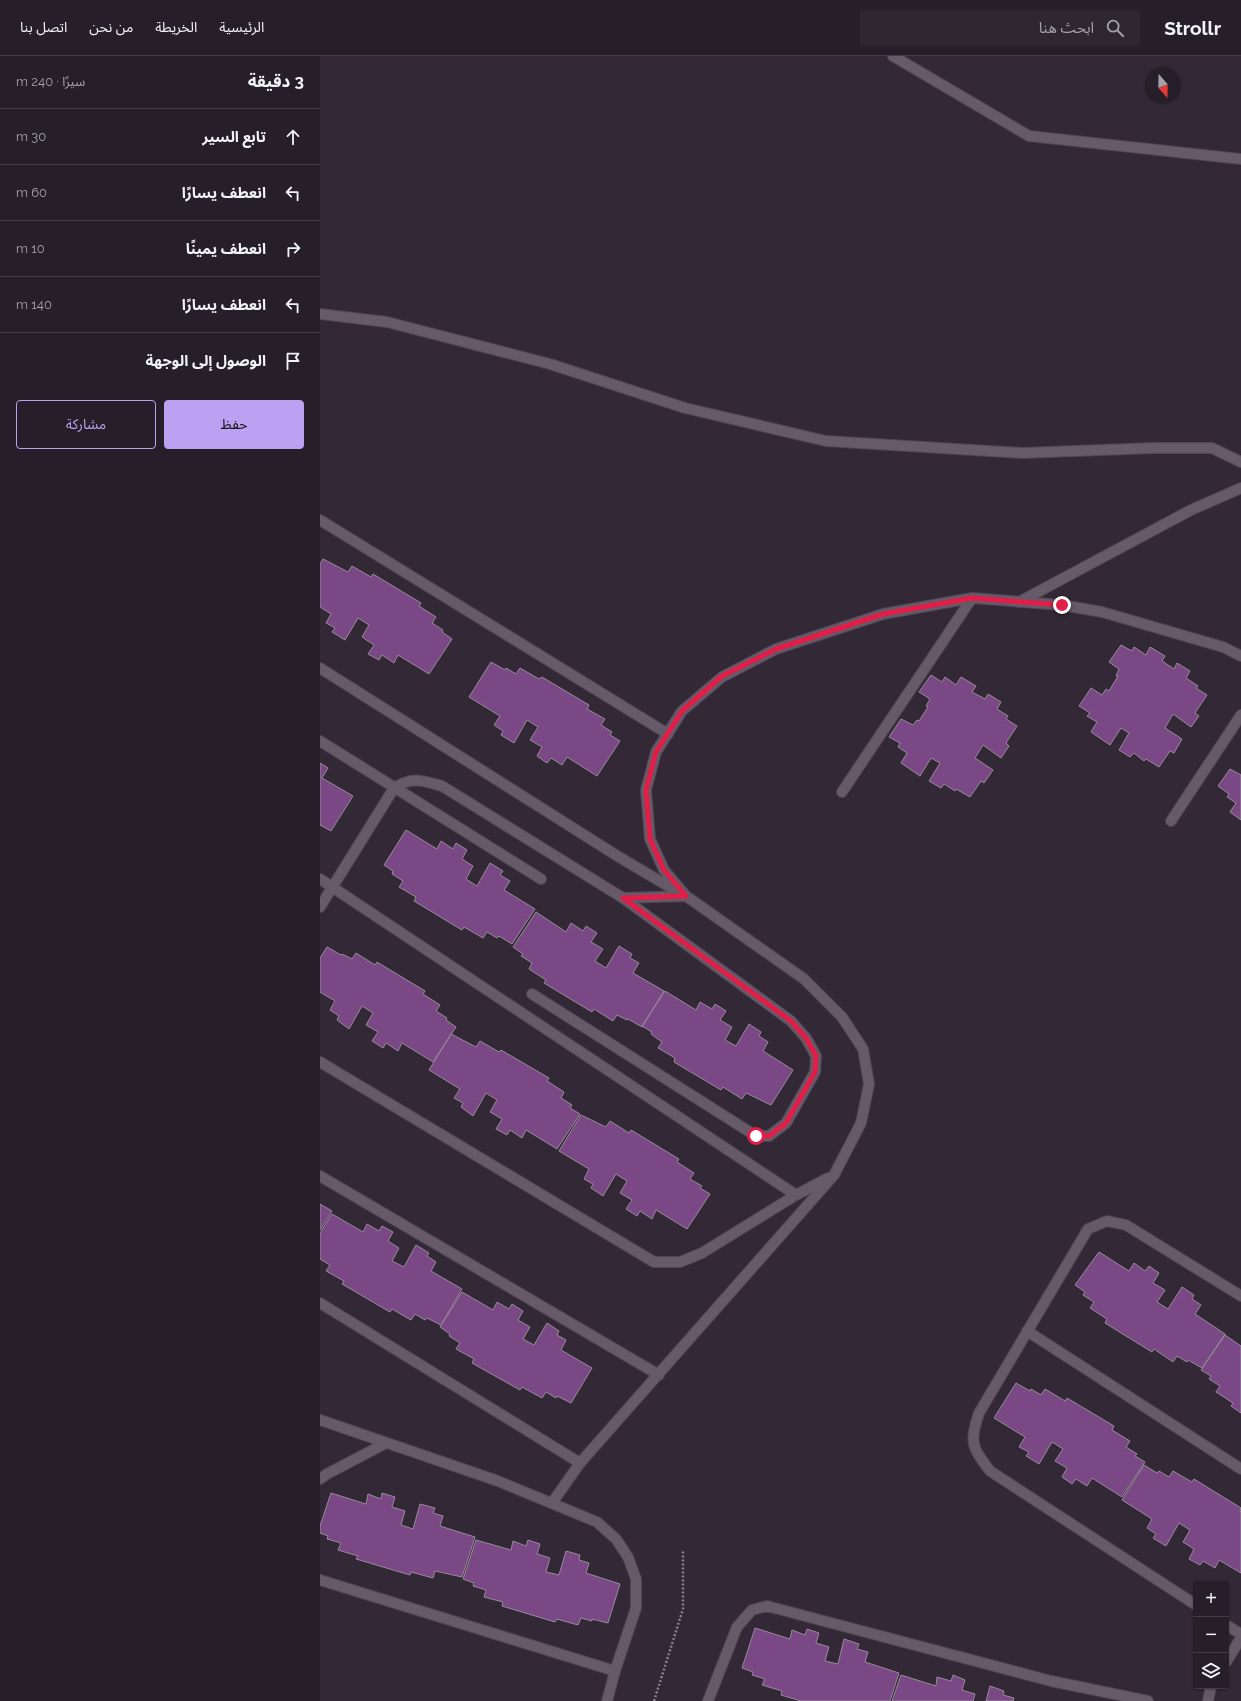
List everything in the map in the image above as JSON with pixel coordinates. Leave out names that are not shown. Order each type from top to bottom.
[{"type":"street","points":[[893,56],[1029,136],[1241,158]]},
{"type":"street","points":[[320,314],[388,322],[550,364],[685,408],[826,441],[1022,453],[1154,448],[1212,448],[1241,462]]},
{"type":"street","points":[[1019,602],[1191,510],[1241,488]]},
{"type":"street","points":[[320,520],[668,734]]},
{"type":"street","points":[[842,792],[972,598]]},
{"type":"street","points":[[686,896],[664,870],[650,839],[646,790],[656,752],[682,711],[722,676],[776,649],[883,614],[972,598],[1062,605],[1102,612],[1223,647],[1241,656]]},
{"type":"street","points":[[320,668],[619,857],[686,896],[804,979],[842,1017],[863,1049],[870,1084],[862,1123],[834,1175],[659,1375],[580,1462],[552,1503]]},
{"type":"street","points":[[1171,822],[1241,715]]},
{"type":"street","points":[[320,741],[541,879]]},
{"type":"street","points":[[320,907],[394,788],[405,781],[419,780],[442,786],[623,898],[791,1021],[806,1038],[816,1056],[815,1072],[786,1123],[769,1136],[756,1136],[532,994]]},
{"type":"street","points":[[320,879],[796,1195]]},
{"type":"street","points":[[623,898],[686,896]]},
{"type":"street","points":[[320,1062],[654,1262],[680,1262],[702,1253],[729,1238],[796,1195],[834,1175]]},
{"type":"street","points":[[320,1176],[659,1375]]},
{"type":"street","points":[[1193,1603],[990,1471],[976,1452],[972,1434],[979,1413],[1088,1229],[1108,1221],[1126,1225],[1241,1296]]},
{"type":"street","points":[[320,1303],[580,1462]]},
{"type":"street","points":[[1027,1331],[1241,1468]]},
{"type":"street","points":[[320,1420],[498,1481],[597,1522],[616,1539],[628,1557],[636,1579],[636,1608],[615,1671],[607,1701]]},
{"type":"street","points":[[320,1479],[386,1442]]},
{"type":"street","points":[[320,1580],[615,1671]]},
{"type":"street","points":[[709,1701],[737,1627],[752,1610],[767,1606],[1051,1680],[1148,1701]]},
{"type":"street","points":[[1229,1627],[1241,1634]]},
{"type":"street","points":[[1229,1657],[1241,1638]]},
{"type":"street","points":[[1208,1701],[1210,1689]]},
{"type":"path","points":[[654,1701],[683,1609],[683,1551]]},
{"type":"building","points":[[323,559],[348,572],[352,566],[371,577],[373,574],[421,603],[419,606],[436,617],[432,623],[443,630],[442,632],[452,639],[429,674],[398,655],[394,663],[382,655],[379,660],[368,654],[374,645],[362,637],[369,625],[358,618],[345,640],[332,632],[335,628],[326,623],[331,614],[320,607],[320,564]]},
{"type":"building","points":[[1121,645],[1132,651],[1134,647],[1146,655],[1150,647],[1165,656],[1162,661],[1174,669],[1177,663],[1190,671],[1186,678],[1198,686],[1196,688],[1207,695],[1195,713],[1199,716],[1191,727],[1173,714],[1165,728],[1182,739],[1174,753],[1170,751],[1159,767],[1146,759],[1144,761],[1134,753],[1130,757],[1119,750],[1129,733],[1121,728],[1110,745],[1091,732],[1097,722],[1087,716],[1090,713],[1079,706],[1091,688],[1102,695],[1106,689],[1109,691],[1118,676],[1116,676],[1119,669],[1109,662]]},
{"type":"building","points":[[491,662],[516,674],[520,668],[539,679],[542,677],[589,705],[587,709],[605,719],[601,725],[612,732],[610,735],[620,741],[597,776],[567,757],[562,765],[551,758],[547,763],[537,756],[542,747],[530,740],[538,727],[527,720],[514,743],[501,735],[503,731],[494,725],[500,716],[469,697]]},
{"type":"building","points":[[931,675],[942,682],[945,677],[956,685],[961,677],[976,686],[972,692],[985,699],[988,694],[1001,702],[997,709],[1008,716],[1006,719],[1017,726],[1006,743],[1009,746],[1001,758],[983,745],[975,758],[993,770],[984,783],[981,781],[970,797],[956,789],[955,791],[944,784],[941,788],[929,781],[940,763],[931,758],[920,776],[901,763],[907,753],[898,747],[900,743],[889,737],[901,719],[913,725],[917,720],[919,721],[928,707],[926,706],[930,699],[919,692]]},
{"type":"building","points":[[320,763],[328,768],[322,778],[353,796],[331,831],[320,825]]},
{"type":"building","points":[[1230,769],[1241,775],[1241,820],[1230,812],[1236,803],[1227,797],[1229,794],[1218,786]]},
{"type":"building","points":[[406,830],[437,849],[441,841],[453,849],[456,843],[467,850],[462,859],[473,866],[466,879],[477,886],[490,863],[503,871],[500,875],[510,881],[504,890],[535,909],[512,944],[499,936],[497,938],[487,932],[483,938],[464,927],[462,930],[414,901],[416,897],[399,887],[403,881],[392,874],[393,871],[384,865]]},
{"type":"building","points":[[536,912],[566,932],[571,923],[583,931],[586,926],[597,933],[591,942],[603,949],[595,961],[606,968],[619,946],[632,954],[630,958],[639,963],[633,973],[664,991],[642,1027],[617,1015],[613,1021],[594,1009],[592,1012],[544,983],[546,980],[529,969],[532,963],[521,956],[523,954],[513,947]]},
{"type":"building","points":[[327,947],[352,959],[356,953],[375,965],[377,962],[425,991],[423,994],[440,1005],[436,1011],[447,1018],[446,1020],[456,1027],[433,1062],[402,1043],[398,1051],[386,1043],[383,1048],[372,1041],[378,1032],[366,1025],[373,1013],[362,1006],[349,1029],[337,1020],[339,1016],[330,1010],[335,1001],[320,992],[320,958]]},
{"type":"building","points":[[665,991],[696,1010],[700,1002],[712,1009],[715,1004],[726,1011],[720,1020],[732,1027],[725,1040],[736,1046],[749,1024],[761,1032],[759,1036],[768,1042],[763,1051],[793,1070],[771,1105],[746,1093],[742,1099],[723,1087],[721,1090],[674,1062],[675,1058],[658,1048],[662,1042],[651,1034],[652,1032],[642,1026]]},
{"type":"building","points":[[451,1034],[476,1047],[480,1041],[499,1052],[501,1050],[549,1078],[547,1081],[564,1092],[561,1098],[572,1105],[570,1108],[580,1114],[557,1149],[526,1130],[522,1138],[510,1130],[507,1135],[496,1129],[502,1119],[490,1112],[497,1100],[486,1093],[473,1116],[461,1107],[463,1103],[454,1098],[460,1089],[429,1070]]},
{"type":"building","points":[[581,1115],[606,1127],[610,1121],[629,1133],[631,1130],[679,1159],[677,1162],[694,1173],[690,1179],[702,1186],[700,1188],[710,1194],[687,1229],[656,1210],[652,1219],[640,1211],[637,1216],[626,1209],[632,1200],[620,1193],[627,1181],[616,1174],[603,1196],[591,1188],[593,1184],[584,1179],[589,1169],[559,1151]]},
{"type":"building","points":[[320,1204],[332,1211],[320,1230]]},
{"type":"building","points":[[332,1214],[363,1232],[367,1224],[379,1231],[382,1226],[393,1232],[388,1241],[399,1248],[392,1261],[404,1267],[416,1245],[429,1253],[427,1256],[436,1262],[431,1271],[462,1289],[441,1325],[427,1318],[425,1320],[415,1314],[411,1320],[392,1309],[390,1312],[342,1284],[344,1281],[326,1271],[330,1265],[320,1259],[320,1233]]},
{"type":"building","points":[[1099,1252],[1129,1271],[1134,1263],[1145,1271],[1149,1266],[1159,1273],[1153,1283],[1165,1290],[1157,1302],[1168,1309],[1182,1287],[1194,1295],[1192,1299],[1201,1305],[1195,1314],[1225,1334],[1202,1368],[1177,1356],[1173,1362],[1154,1349],[1152,1352],[1105,1323],[1107,1319],[1090,1308],[1094,1302],[1083,1295],[1085,1292],[1075,1285]]},
{"type":"building","points":[[462,1292],[493,1310],[497,1302],[509,1309],[512,1304],[523,1311],[518,1320],[530,1327],[523,1339],[534,1345],[547,1323],[559,1331],[557,1335],[566,1340],[561,1350],[592,1368],[571,1403],[557,1396],[556,1398],[546,1392],[542,1398],[522,1387],[520,1390],[472,1363],[474,1359],[456,1349],[460,1343],[449,1336],[450,1334],[440,1327]]},
{"type":"building","points":[[1225,1335],[1241,1346],[1241,1413],[1231,1406],[1233,1403],[1216,1392],[1220,1386],[1209,1379],[1211,1376],[1201,1370]]},
{"type":"building","points":[[1016,1383],[1041,1395],[1045,1389],[1065,1401],[1067,1398],[1114,1426],[1112,1430],[1130,1441],[1126,1447],[1137,1454],[1135,1456],[1145,1462],[1122,1497],[1092,1478],[1087,1486],[1076,1479],[1072,1484],[1062,1477],[1067,1468],[1055,1461],[1063,1449],[1052,1442],[1039,1464],[1026,1456],[1029,1452],[1019,1447],[1025,1437],[994,1418]]},
{"type":"building","points":[[1144,1465],[1157,1473],[1159,1471],[1169,1477],[1173,1471],[1192,1482],[1194,1479],[1241,1508],[1241,1573],[1219,1560],[1215,1568],[1203,1561],[1200,1565],[1189,1559],[1194,1549],[1183,1542],[1190,1530],[1179,1523],[1166,1546],[1153,1538],[1156,1534],[1147,1528],[1152,1519],[1122,1500]]},
{"type":"building","points":[[331,1493],[366,1504],[368,1494],[381,1499],[382,1493],[395,1497],[392,1507],[405,1511],[401,1525],[413,1529],[420,1504],[435,1508],[433,1513],[443,1516],[440,1526],[475,1537],[462,1577],[435,1571],[433,1578],[411,1572],[410,1575],[356,1559],[358,1556],[338,1550],[341,1543],[327,1539],[328,1536],[320,1533],[320,1526]]},
{"type":"building","points":[[476,1540],[511,1550],[513,1541],[526,1546],[528,1540],[540,1544],[537,1554],[550,1558],[546,1572],[559,1575],[566,1551],[580,1555],[579,1560],[589,1563],[586,1573],[620,1584],[608,1623],[581,1618],[578,1625],[557,1619],[555,1622],[502,1606],[503,1602],[484,1597],[486,1590],[473,1586],[474,1583],[463,1579]]},
{"type":"building","points":[[755,1628],[790,1639],[792,1630],[805,1635],[807,1629],[819,1633],[816,1643],[829,1647],[825,1661],[838,1664],[844,1639],[859,1644],[857,1649],[868,1652],[865,1662],[899,1673],[890,1701],[801,1701],[781,1695],[782,1691],[762,1685],[765,1679],[752,1675],[753,1672],[742,1668]]},
{"type":"building","points":[[901,1675],[936,1686],[937,1677],[951,1681],[953,1675],[965,1680],[962,1690],[975,1694],[973,1701],[892,1701]]},
{"type":"building","points":[[990,1686],[1004,1691],[1003,1695],[1014,1698],[1013,1701],[986,1701]]},
{"type":"route","points":[[756,1136],[769,1136],[786,1123],[815,1072],[816,1056],[806,1038],[791,1021],[623,898],[686,896],[664,870],[650,839],[646,790],[656,752],[682,711],[722,676],[776,649],[883,614],[972,598],[1062,605]]}]
